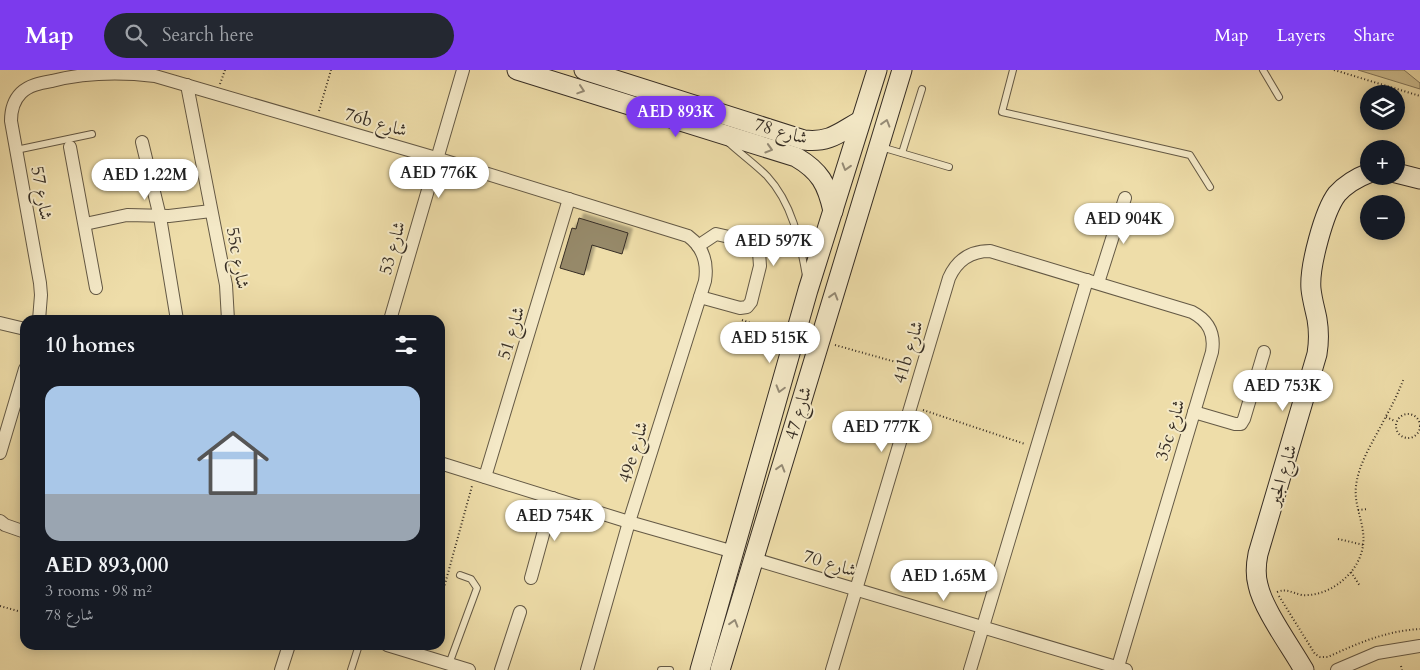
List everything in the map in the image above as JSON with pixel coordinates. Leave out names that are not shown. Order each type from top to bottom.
[{"type":"street","name":"شارع 53","points":[[391,315],[463,70]]},
{"type":"street","name":"شارع 78","points":[[518,70],[796,157],[810,166],[821,177],[830,196],[833,211]]},
{"type":"street","name":"شارع 78","points":[[584,70],[804,140],[826,140],[860,121]]},
{"type":"street","name":"شارع 47","points":[[700,670],[808,290],[877,70]]},
{"type":"street","name":"شارع 47","points":[[720,670],[902,70]]},
{"type":"street","name":"76b شارع","points":[[36,84],[75,76],[115,73],[155,76],[436,158],[681,234],[694,240],[698,246]]},
{"type":"street","name":"شارع 57","points":[[36,84],[22,92],[12,105],[11,121],[40,283],[40,315]]},
{"type":"street","name":"55c شارع","points":[[187,85],[226,285],[228,315]]},
{"type":"street","points":[[142,142],[160,216],[176,315]]},
{"type":"street","points":[[70,147],[96,288]]},
{"type":"street","points":[[1405,175],[1420,179]]},
{"type":"street","name":"شارع الجير","points":[[1304,670],[1261,595],[1257,580],[1256,564],[1317,354],[1318,331],[1311,288],[1313,257],[1330,207],[1337,195],[1346,185],[1360,177]]},
{"type":"street","points":[[970,670],[1037,448],[1092,281],[1116,227],[1125,198]]},
{"type":"street","name":"شارع 51","points":[[481,475],[569,199]]},
{"type":"street","points":[[85,224],[127,215],[160,216],[211,211]]},
{"type":"street","points":[[698,246],[716,234],[751,242],[760,252],[761,261],[751,302],[747,307],[740,308],[700,297]]},
{"type":"street","name":"49e شارع","points":[[587,670],[629,522],[705,280],[706,266],[698,246]]},
{"type":"street","name":"41b شارع","points":[[832,670],[949,278],[958,263],[972,253],[990,251],[1092,281]]},
{"type":"street","name":"35c شارع","points":[[1092,281],[1192,312],[1208,324],[1213,342],[1120,669]]},
{"type":"street","points":[[0,323],[20,328]]},
{"type":"street","points":[[1194,412],[1241,424],[1264,352]]},
{"type":"street","points":[[0,452],[20,386]]},
{"type":"street","points":[[445,464],[629,522],[734,552]]},
{"type":"street","points":[[531,578],[554,498]]},
{"type":"street","points":[[0,521],[20,530]]},
{"type":"street","name":"شارع 70","points":[[754,559],[1120,669]]},
{"type":"street","points":[[501,670],[520,612]]},
{"type":"street","points":[[1337,670],[1377,654],[1420,646]]},
{"type":"street","points":[[281,670],[287,650]]},
{"type":"street","points":[[403,650],[469,670]]},
{"type":"lane","points":[[1013,70],[1002,112],[1190,155],[1210,187]]},
{"type":"lane","points":[[1263,70],[1279,97]]},
{"type":"lane","points":[[902,153],[922,89]]},
{"type":"lane","points":[[16,150],[92,134]]},
{"type":"lane","points":[[718,134],[766,175],[778,190],[793,220],[798,236],[808,290]]},
{"type":"lane","points":[[879,146],[949,167]]},
{"type":"lane","points":[[1093,220],[1116,227]]},
{"type":"lane","points":[[449,664],[477,588],[472,579],[460,576]]},
{"type":"lane","points":[[350,670],[357,650]]},
{"type":"lane","points":[[661,670],[670,670]]},
{"type":"path","points":[[216,93],[225,70]]},
{"type":"path","points":[[315,123],[331,70]]},
{"type":"path","points":[[1334,70],[1420,96]]},
{"type":"path","points":[[742,320],[795,338]]},
{"type":"path","points":[[820,341],[922,369]]},
{"type":"path","points":[[1277,592],[1286,590],[1301,595],[1314,594],[1336,586],[1351,572],[1360,558],[1364,545],[1356,494],[1360,470],[1370,445],[1386,417],[1404,378]]},
{"type":"path","points":[[911,406],[1037,448]]},
{"type":"path","points":[[1408,413],[1418,420],[1420,427],[1413,437],[1405,437],[1401,436],[1396,430],[1396,422],[1401,415],[1408,413]]},
{"type":"path","points":[[1386,417],[1396,422]]},
{"type":"path","points":[[445,587],[481,475]]},
{"type":"path","points":[[1358,510],[1368,509]]},
{"type":"path","points":[[1338,538],[1364,545]]},
{"type":"path","points":[[1351,572],[1360,586]]},
{"type":"path","points":[[1272,586],[1315,654],[1320,658],[1328,657],[1378,636],[1420,629]]},
{"type":"path","points":[[0,606],[20,612]]},
{"type":"shaded area","points":[[1358,70],[1404,70],[1420,83],[1420,89]]},
{"type":"building","points":[[579,218],[628,233],[622,254],[592,245],[584,275],[560,268],[572,228],[576,229]]}]
